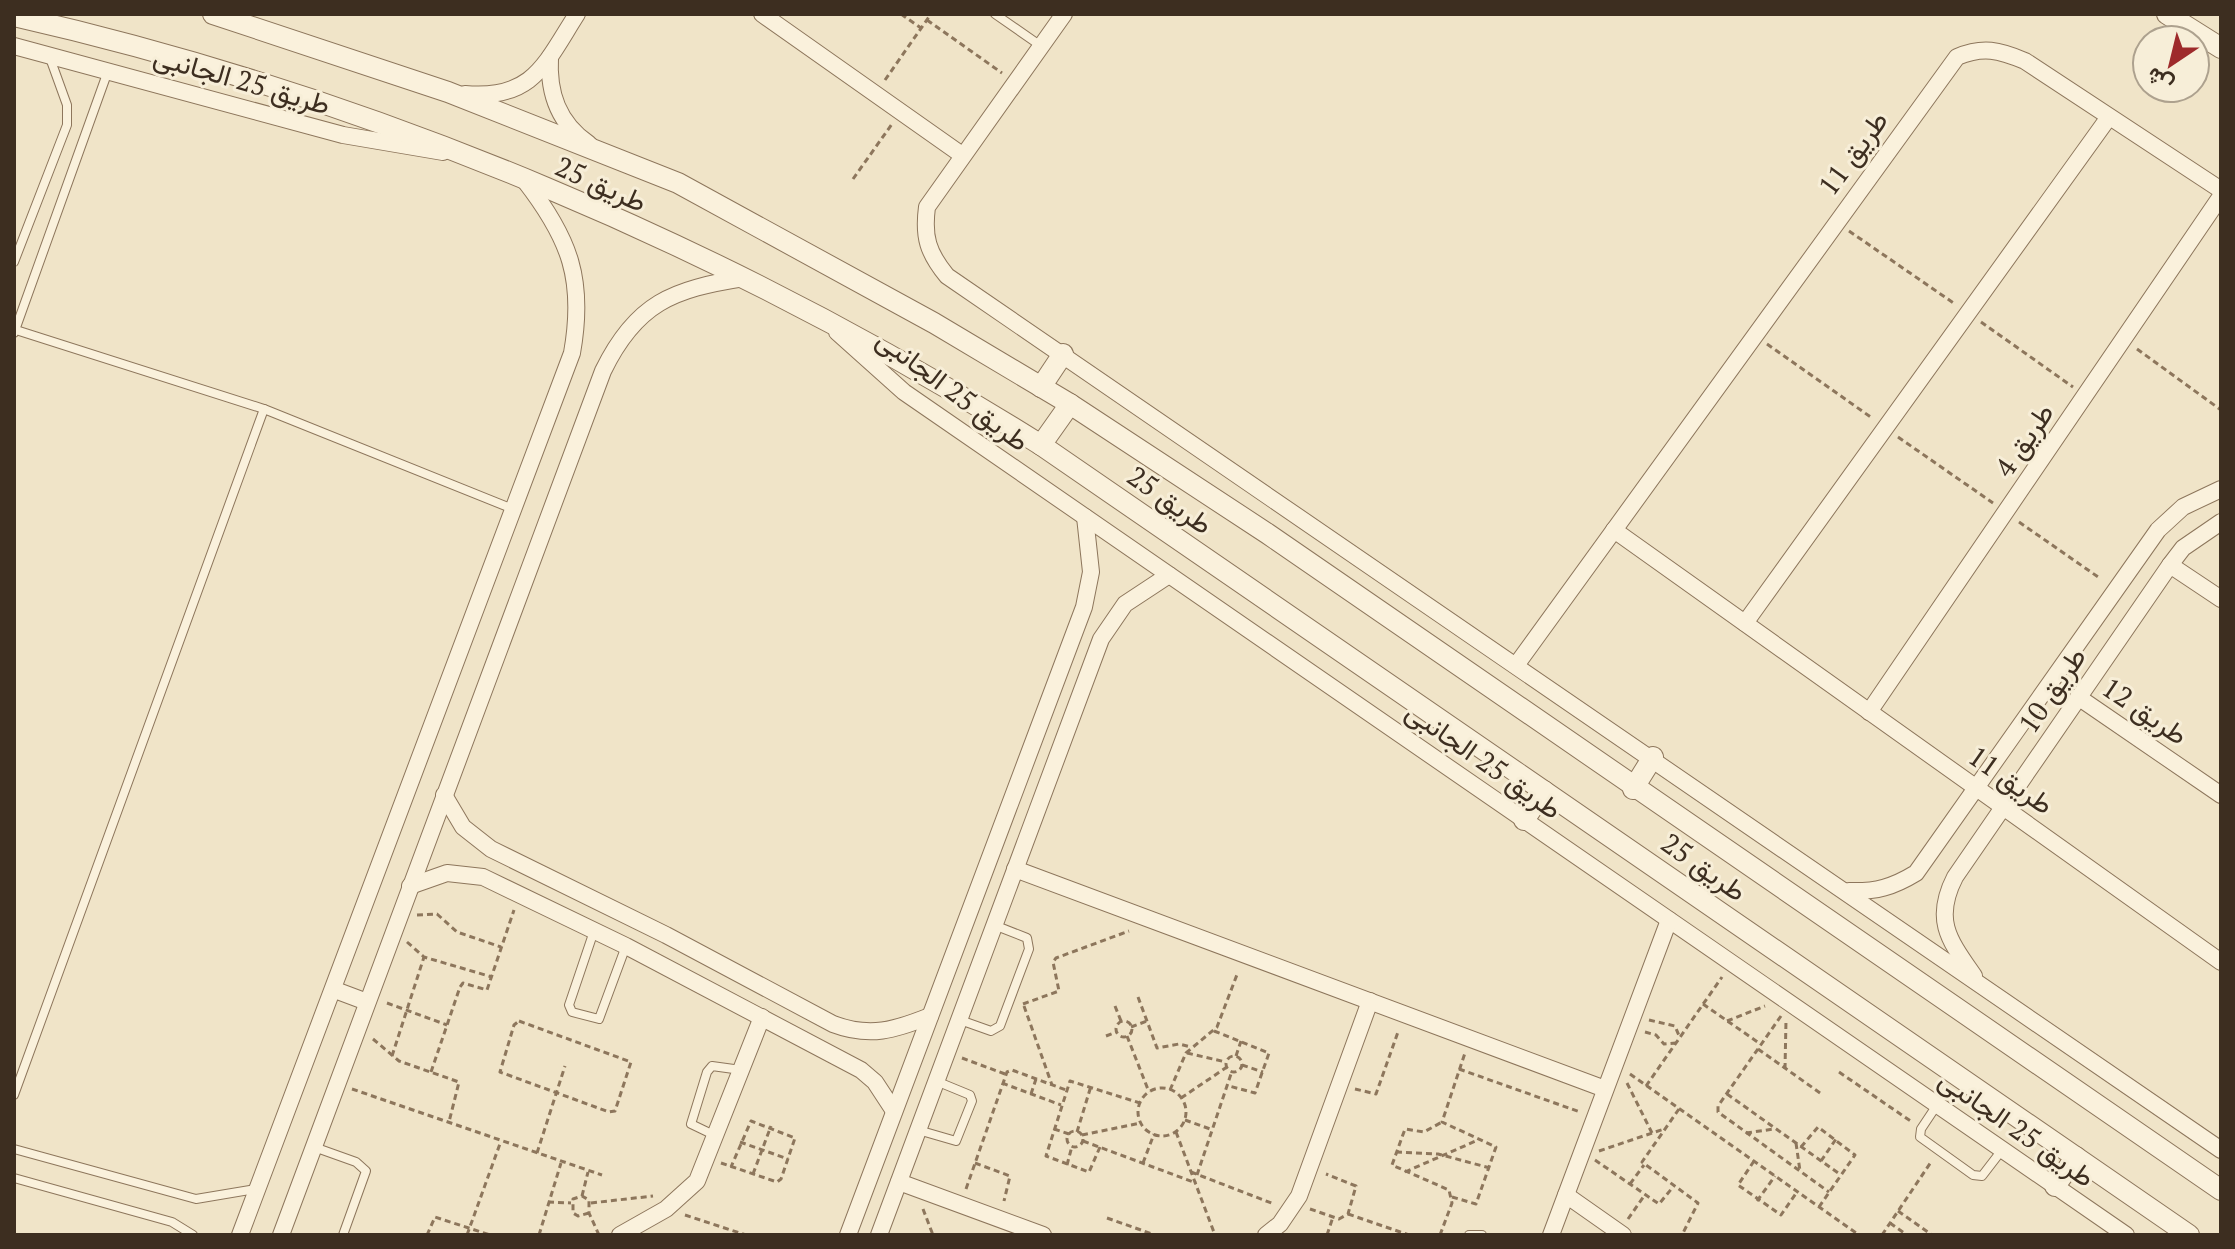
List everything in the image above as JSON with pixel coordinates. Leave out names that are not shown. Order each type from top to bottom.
[{"type":"street","name":"طريق 25","points":[[213,14],[448,92],[678,183],[744,216],[1041,387],[1268,534],[1633,789],[2221,1190]]},
{"type":"street","points":[[448,92],[494,96],[527,84],[550,56],[577,14]]},
{"type":"street","points":[[762,14],[962,155]]},
{"type":"street","points":[[1064,14],[927,207],[924,232],[931,257],[947,276],[1849,891],[1982,988],[2221,1150]]},
{"type":"street","points":[[2167,14],[2221,48]]},
{"type":"street","name":"طريق 25","points":[[14,16],[170,54],[267,83],[457,153],[746,278],[822,317],[957,393],[1041,445],[2189,1235]]},
{"type":"street","name":"طريق 25 الجانبى","points":[[14,46],[109,69],[343,135],[457,153]]},
{"type":"street","name":"طريق 11","points":[[1517,664],[1957,57],[1979,48],[2002,51],[2025,61],[2221,190]]},
{"type":"street","points":[[550,56],[548,79],[553,101],[563,120],[578,137],[596,149]]},
{"type":"street","points":[[1745,623],[2109,117]]},
{"type":"street","points":[[240,1235],[335,990],[572,353],[578,319],[577,283],[568,249],[553,217],[525,181]]},
{"type":"street","name":"طريق 4","points":[[1869,712],[2221,196]]},
{"type":"street","points":[[281,1235],[598,386],[618,340],[640,315],[669,295],[701,285],[746,278]]},
{"type":"street","name":"طريق 25 الجانبى","points":[[822,317],[904,392],[2002,1149],[2117,1232]]},
{"type":"street","points":[[1041,387],[1063,354]]},
{"type":"street","points":[[1041,445],[1070,404]]},
{"type":"street","name":"طريق 10","points":[[1849,891],[1873,892],[1896,886],[1916,873],[2158,530],[2183,507],[2221,489]]},
{"type":"street","points":[[848,1235],[1084,607],[1091,563],[1085,517]]},
{"type":"street","name":"طريق 10","points":[[1982,988],[1947,933],[1943,914],[1946,895],[1955,877],[2170,565],[2183,548],[2221,522]]},
{"type":"street","name":"طريق 11","points":[[1614,530],[2221,962]]},
{"type":"street","points":[[2158,530],[2183,548]]},
{"type":"street","points":[[2170,565],[2221,599]]},
{"type":"street","points":[[879,1235],[1101,639],[1125,604],[1169,575]]},
{"type":"street","name":"طريق 12","points":[[2078,697],[2221,795]]},
{"type":"street","points":[[1633,789],[1653,757]]},
{"type":"street","points":[[1524,820],[1544,791]]},
{"type":"street","points":[[444,795],[463,827],[491,849],[666,935],[833,1024],[854,1032],[877,1034],[930,1016]]},
{"type":"street","points":[[1015,869],[1605,1089]]},
{"type":"street","points":[[410,886],[447,873],[465,873],[519,894],[626,946],[861,1070],[875,1082],[894,1111]]},
{"type":"street","points":[[1551,1235],[1669,920]]},
{"type":"street","points":[[335,990],[368,1000]]},
{"type":"street","points":[[1266,1235],[1293,1207],[1370,1001]]},
{"type":"street","points":[[620,1235],[689,1192],[708,1159],[762,1017]]},
{"type":"street","points":[[2055,1186],[2076,1157]]},
{"type":"street","points":[[899,1182],[998,1218],[1027,1232],[1043,1235]]},
{"type":"street","points":[[1566,1195],[1621,1234]]},
{"type":"lane","points":[[995,14],[1041,46]]},
{"type":"lane","points":[[14,262],[67,125],[65,96],[49,54]]},
{"type":"lane","points":[[109,69],[15,332],[264,409],[513,510]]},
{"type":"lane","points":[[14,1095],[264,409]]},
{"type":"lane","points":[[959,1020],[986,1030],[996,1030],[1016,983],[1030,943],[1022,935],[994,925]]},
{"type":"lane","points":[[594,931],[569,1005],[572,1012],[599,1019],[626,946]]},
{"type":"lane","points":[[717,1137],[691,1124],[707,1072],[712,1066],[741,1070]]},
{"type":"lane","points":[[918,1130],[956,1141],[972,1101],[970,1095],[936,1081]]},
{"type":"lane","points":[[1938,1105],[1921,1129],[1920,1137],[1938,1152],[1977,1178],[1985,1173],[2002,1149]]},
{"type":"lane","points":[[314,1147],[356,1162],[366,1171],[343,1235]]},
{"type":"lane","points":[[14,1149],[196,1199],[257,1189]]},
{"type":"lane","points":[[14,1178],[172,1222],[193,1235]]},
{"type":"lane","points":[[1469,1235],[1482,1235]]},
{"type":"path","points":[[901,14],[921,28]]},
{"type":"path","points":[[875,94],[931,14]]},
{"type":"path","points":[[927,20],[1014,82]]},
{"type":"path","points":[[853,179],[901,111]]},
{"type":"path","points":[[1754,335],[2117,591]]},
{"type":"path","points":[[2124,339],[2221,410]]},
{"type":"path","points":[[431,1072],[461,985],[485,991],[492,977],[519,894]]},
{"type":"path","points":[[492,977],[415,952],[396,923],[437,914],[457,932],[501,947]]},
{"type":"path","points":[[1023,1004],[1059,991],[1053,962],[1056,958],[1156,921]]},
{"type":"path","points":[[1170,1090],[1186,1053],[1214,1031],[1245,954]]},
{"type":"path","points":[[392,1056],[424,957]]},
{"type":"path","points":[[1646,1086],[1732,963]]},
{"type":"path","points":[[1016,983],[1052,1085]]},
{"type":"path","points":[[1138,997],[1159,1050],[1179,1044],[1191,1047]]},
{"type":"path","points":[[1727,1021],[1784,999]]},
{"type":"path","points":[[368,1000],[447,1025]]},
{"type":"path","points":[[1703,1004],[1761,1044]]},
{"type":"path","points":[[1115,1006],[1122,1022],[1131,1027]]},
{"type":"path","points":[[1785,1069],[1786,1009],[1727,1094],[1718,1112],[1829,1192]]},
{"type":"path","points":[[1340,1084],[1376,1094],[1405,1014]]},
{"type":"path","points":[[1631,1020],[1675,1026],[1680,1038]]},
{"type":"path","points":[[1631,1020],[1656,1035],[1664,1044],[1676,1043]]},
{"type":"path","points":[[1147,1021],[1131,1027],[1127,1036],[1149,1092]]},
{"type":"path","points":[[516,1022],[632,1064],[612,1113],[556,1093],[500,1072],[516,1022]]},
{"type":"path","points":[[1106,1036],[1116,1032],[1122,1022]]},
{"type":"path","points":[[359,1025],[392,1056],[460,1084],[449,1122]]},
{"type":"path","points":[[1214,1031],[1268,1050],[1255,1093],[1229,1086]]},
{"type":"path","points":[[1116,1032],[1127,1036]]},
{"type":"path","points":[[1442,1122],[1496,1147],[1476,1204],[1452,1197],[1443,1186],[1392,1165],[1405,1129],[1424,1132],[1442,1122],[1470,1038]]},
{"type":"path","points":[[1181,1098],[1236,1056],[1241,1041]]},
{"type":"path","points":[[1758,1049],[1823,1095]]},
{"type":"path","points":[[947,1053],[1005,1074]]},
{"type":"path","points":[[1186,1053],[1226,1065],[1232,1071]]},
{"type":"path","points":[[1236,1056],[1242,1065],[1263,1072]]},
{"type":"path","points":[[1197,1175],[1232,1071],[1242,1065]]},
{"type":"path","points":[[1617,1065],[1859,1235]]},
{"type":"path","points":[[1617,1065],[1652,1133]]},
{"type":"path","points":[[537,1153],[565,1066]]},
{"type":"path","points":[[1459,1069],[1595,1117]]},
{"type":"path","points":[[960,1204],[1005,1074],[1012,1070],[1066,1090]]},
{"type":"path","points":[[1839,1072],[1921,1129]]},
{"type":"path","points":[[1031,1094],[1036,1079]]},
{"type":"path","points":[[1100,1147],[1089,1172],[1046,1156],[1066,1090],[1073,1080],[1140,1103]]},
{"type":"path","points":[[337,1083],[602,1175]]},
{"type":"path","points":[[1002,1083],[1061,1105]]},
{"type":"path","points":[[1077,1132],[1091,1086]]},
{"type":"path","points":[[1170,1090],[1181,1098],[1185,1120],[1176,1132],[1154,1134],[1141,1123],[1140,1103],[1149,1092],[1170,1090]]},
{"type":"path","points":[[1727,1094],[1841,1175]]},
{"type":"path","points":[[1630,1184],[1679,1109]]},
{"type":"path","points":[[1185,1120],[1213,1130]]},
{"type":"path","points":[[708,1159],[731,1167],[753,1174],[779,1181],[794,1135],[751,1121],[731,1167]]},
{"type":"path","points":[[1082,1138],[1141,1123]]},
{"type":"path","points":[[753,1174],[771,1126]]},
{"type":"path","points":[[1801,1147],[1815,1127],[1855,1155],[1819,1207]]},
{"type":"path","points":[[1053,1129],[1069,1134],[1077,1132]]},
{"type":"path","points":[[1665,1129],[1588,1155],[1660,1204],[1673,1186]]},
{"type":"path","points":[[1746,1133],[1776,1129]]},
{"type":"path","points":[[1077,1132],[1100,1147],[1196,1183]]},
{"type":"path","points":[[1176,1132],[1215,1235]]},
{"type":"path","points":[[1067,1165],[1072,1146],[1069,1134]]},
{"type":"path","points":[[1143,1163],[1154,1134]]},
{"type":"path","points":[[1072,1146],[1081,1145],[1082,1138]]},
{"type":"path","points":[[1405,1172],[1480,1139]]},
{"type":"path","points":[[1821,1161],[1836,1139]]},
{"type":"path","points":[[467,1235],[501,1140]]},
{"type":"path","points":[[740,1142],[788,1159]]},
{"type":"path","points":[[1796,1143],[1800,1171]]},
{"type":"path","points":[[1396,1152],[1444,1155],[1490,1168]]},
{"type":"path","points":[[1882,1235],[1938,1152]]},
{"type":"path","points":[[539,1235],[561,1161]]},
{"type":"path","points":[[1754,1161],[1738,1185],[1757,1201],[1781,1215],[1797,1192]]},
{"type":"path","points":[[975,1163],[1011,1178],[998,1218]]},
{"type":"path","points":[[1644,1165],[1699,1206],[1682,1235]]},
{"type":"path","points":[[1191,1172],[1293,1207],[1343,1219],[1348,1214],[1354,1183],[1309,1168]]},
{"type":"path","points":[[548,1202],[571,1203],[582,1196],[588,1170]]},
{"type":"path","points":[[1757,1201],[1775,1176]]},
{"type":"path","points":[[582,1196],[591,1203],[689,1192]]},
{"type":"path","points":[[1621,1234],[1645,1195]]},
{"type":"path","points":[[1440,1235],[1452,1197]]},
{"type":"path","points":[[571,1203],[578,1216],[589,1213]]},
{"type":"path","points":[[591,1203],[589,1213],[599,1235]]},
{"type":"path","points":[[666,1209],[746,1235]]},
{"type":"path","points":[[1898,1211],[1932,1235]]},
{"type":"path","points":[[1348,1214],[1409,1235]]},
{"type":"path","points":[[427,1235],[435,1217],[490,1235]]},
{"type":"path","points":[[1327,1235],[1333,1217]]},
{"type":"path","points":[[1107,1218],[1155,1235]]},
{"type":"path","points":[[1890,1223],[1907,1235]]},
{"type":"path","points":[[1132,1235],[1135,1228]]}]
